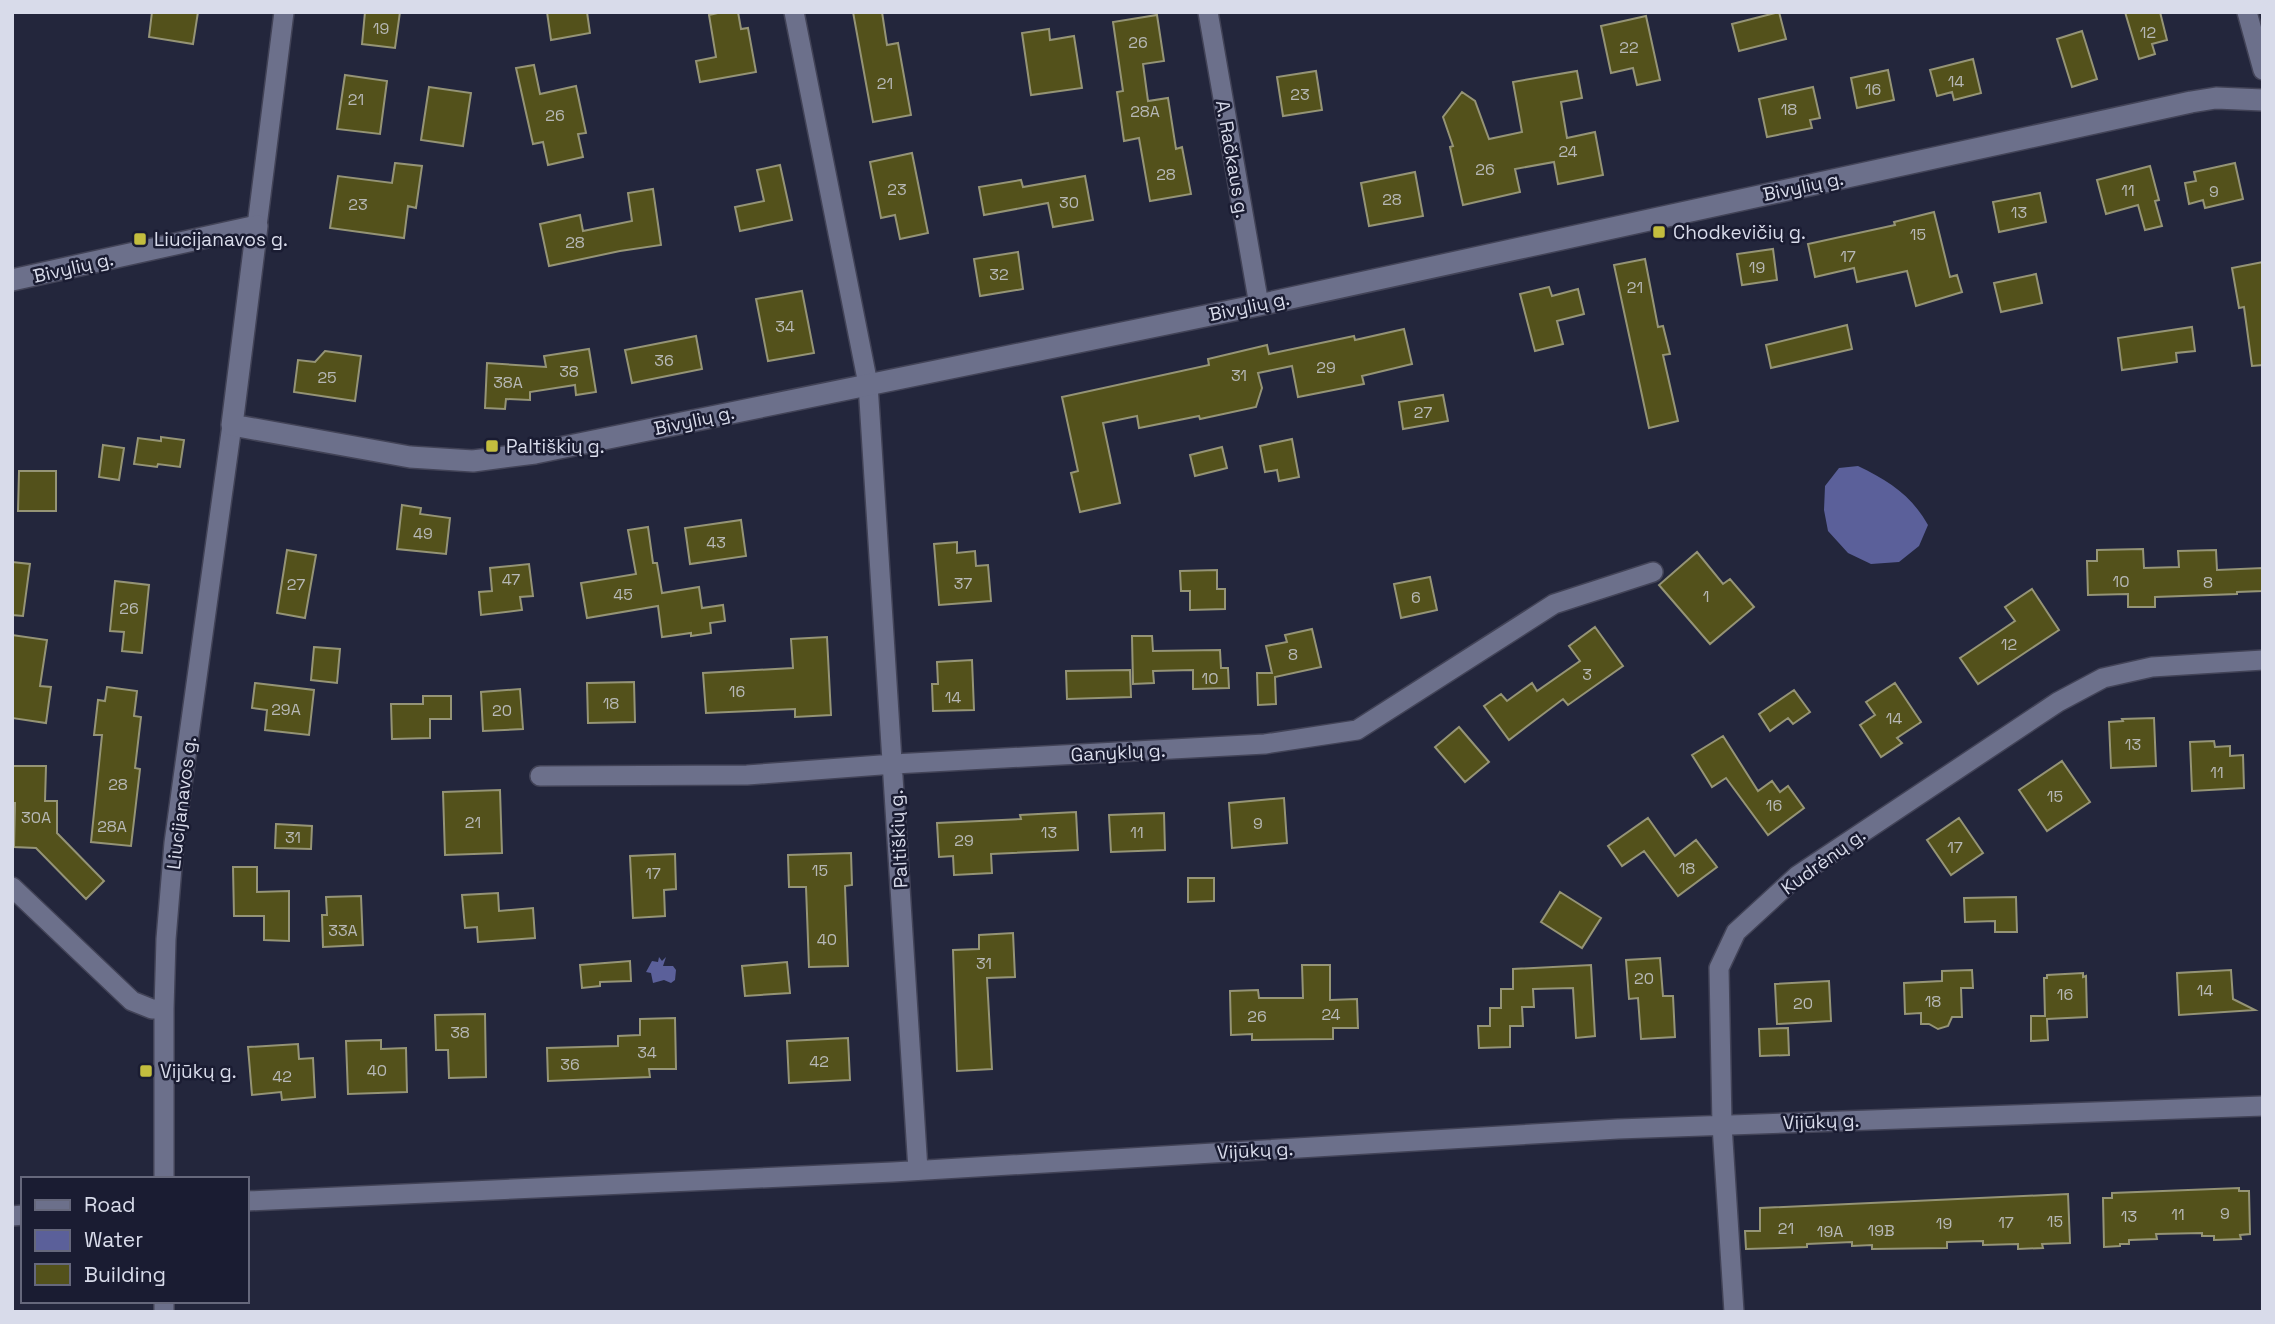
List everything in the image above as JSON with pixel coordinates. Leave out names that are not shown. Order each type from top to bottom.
[{"type":"street","name":"Liucijanavos g.","points":[[164,1177],[166,939],[174,843],[232,425],[284,12]]},
{"type":"street","name":"Paltiškių g.","points":[[794,12],[868,384],[918,1170]]},
{"type":"street","name":"A. Račkaus g.","points":[[1208,12],[1259,305]]},
{"type":"street","points":[[2247,12],[2263,70]]},
{"type":"street","name":"Bivylių g.","points":[[232,425],[410,457],[473,461],[535,453],[1259,305],[2191,102],[2216,98],[2263,100]]},
{"type":"street","name":"Bivylių g.","points":[[12,280],[257,226]]},
{"type":"street","name":"Ganyklų g.","points":[[540,776],[747,775],[894,764],[1265,744],[1357,730],[1554,604],[1653,572]]},
{"type":"street","name":"Kudrėnų g.","points":[[1734,1312],[1722,1125],[1719,968],[1736,932],[1797,876],[2058,702],[2103,678],[2152,667],[2263,660]]},
{"type":"street","points":[[12,887],[132,1001],[152,1009],[164,1009]]},
{"type":"street","name":"Vijūkų g.","points":[[248,1201],[918,1170],[1618,1129],[2263,1106]]},
{"type":"water","points":[[1858,466],[1880,477],[1907,497],[1928,525],[1919,546],[1899,562],[1871,564],[1848,553],[1828,531],[1824,510],[1825,486],[1839,468]]},
{"type":"water","points":[[659,957],[662,961],[666,957],[663,966],[673,966],[676,970],[675,980],[671,983],[664,980],[653,983],[651,973],[646,972],[652,961],[658,962]]},
{"type":"building","points":[[152,12],[198,12],[193,44],[149,37]]},
{"type":"building","points":[[365,12],[400,12],[395,48],[362,44]]},
{"type":"building","points":[[547,12],[587,12],[590,33],[551,40]]},
{"type":"building","points":[[738,12],[741,29],[748,28],[756,72],[700,82],[696,61],[716,57],[709,15]]},
{"type":"building","points":[[853,12],[882,12],[887,45],[898,43],[911,115],[873,122]]},
{"type":"building","points":[[1779,12],[1786,39],[1739,51],[1732,24]]},
{"type":"building","points":[[2125,12],[2160,12],[2167,40],[2152,44],[2155,54],[2139,59]]},
{"type":"building","points":[[1157,15],[1164,61],[1143,64],[1148,101],[1168,98],[1176,149],[1182,147],[1191,194],[1150,201],[1139,138],[1124,141],[1117,92],[1123,91],[1113,22]]},
{"type":"building","points":[[1646,16],[1660,80],[1637,85],[1633,68],[1611,73],[1601,26]]},
{"type":"building","points":[[1049,29],[1050,40],[1074,36],[1082,88],[1031,95],[1022,33]]},
{"type":"building","points":[[2082,31],[2097,79],[2072,87],[2057,39]]},
{"type":"building","points":[[1973,59],[1981,93],[1954,100],[1952,92],[1937,96],[1930,70]]},
{"type":"building","points":[[534,65],[540,94],[576,86],[586,133],[578,134],[583,157],[548,165],[543,142],[533,144],[516,68]]},
{"type":"building","points":[[1888,70],[1894,100],[1857,108],[1851,78]]},
{"type":"building","points":[[1316,71],[1322,110],[1283,116],[1277,77]]},
{"type":"building","points":[[1577,71],[1582,98],[1561,102],[1567,138],[1595,132],[1603,175],[1558,184],[1554,162],[1515,169],[1520,192],[1463,205],[1450,147],[1453,146],[1443,117],[1462,92],[1475,101],[1489,139],[1522,132],[1513,82]]},
{"type":"building","points":[[345,75],[387,81],[380,134],[337,129]]},
{"type":"building","points":[[429,87],[471,93],[463,146],[421,140]]},
{"type":"building","points":[[1813,87],[1820,118],[1810,120],[1812,128],[1767,137],[1759,99]]},
{"type":"building","points":[[912,153],[928,233],[900,239],[895,215],[881,218],[870,162]]},
{"type":"building","points":[[395,163],[422,166],[416,208],[408,206],[404,238],[330,228],[338,176],[392,183]]},
{"type":"building","points":[[2235,163],[2243,199],[2205,208],[2203,200],[2189,204],[2185,183],[2196,181],[2194,172]]},
{"type":"building","points":[[780,165],[792,220],[740,231],[735,207],[764,201],[757,170]]},
{"type":"building","points":[[2150,166],[2159,200],[2155,201],[2162,226],[2145,230],[2138,205],[2106,214],[2097,180]]},
{"type":"building","points":[[1415,172],[1423,216],[1369,226],[1361,183]]},
{"type":"building","points":[[1085,176],[1093,220],[1053,227],[1048,203],[984,215],[979,187],[1021,180],[1023,187]]},
{"type":"building","points":[[653,189],[661,245],[549,266],[540,224],[580,215],[583,231],[632,221],[628,193]]},
{"type":"building","points":[[2040,193],[2046,222],[1999,232],[1993,202]]},
{"type":"building","points":[[1934,212],[1950,277],[1957,275],[1962,292],[1916,306],[1907,271],[1857,282],[1854,268],[1815,277],[1808,244],[1895,225],[1894,222]]},
{"type":"building","points":[[1773,249],[1777,280],[1742,285],[1737,254]]},
{"type":"building","points":[[1018,252],[1023,289],[980,296],[974,259]]},
{"type":"building","points":[[1645,259],[1658,327],[1663,326],[1670,354],[1663,355],[1678,421],[1649,428],[1614,265]]},
{"type":"building","points":[[2263,262],[2263,365],[2252,366],[2244,307],[2239,308],[2232,268]]},
{"type":"building","points":[[2036,274],[2042,303],[2001,312],[1994,283]]},
{"type":"building","points":[[1549,287],[1552,296],[1578,289],[1584,314],[1557,321],[1563,344],[1535,351],[1520,294]]},
{"type":"building","points":[[802,291],[814,353],[768,361],[756,299]]},
{"type":"building","points":[[1847,325],[1852,349],[1771,368],[1766,345]]},
{"type":"building","points":[[2192,327],[2195,351],[2176,353],[2177,362],[2122,370],[2118,338]]},
{"type":"building","points":[[1404,329],[1412,364],[1362,376],[1364,384],[1298,397],[1292,366],[1258,373],[1262,388],[1256,407],[1139,428],[1137,416],[1103,423],[1120,503],[1080,512],[1071,473],[1078,471],[1062,397],[1209,365],[1208,359],[1267,345],[1269,354],[1354,336],[1355,340]]},
{"type":"building","points":[[696,336],[702,369],[632,383],[625,350]]},
{"type":"building","points":[[589,349],[596,392],[576,395],[575,385],[530,392],[530,400],[506,399],[505,409],[485,408],[487,363],[546,367],[544,356]]},
{"type":"building","points":[[325,351],[361,356],[355,401],[294,392],[298,360],[315,362]]},
{"type":"building","points":[[1443,395],[1448,421],[1403,429],[1399,402]]},
{"type":"building","points":[[161,437],[184,440],[180,467],[134,464],[138,438],[161,441]]},
{"type":"building","points":[[1292,439],[1299,477],[1279,481],[1277,470],[1265,472],[1260,446]]},
{"type":"building","points":[[103,445],[124,448],[119,480],[99,477]]},
{"type":"building","points":[[1222,447],[1227,468],[1195,476],[1190,455]]},
{"type":"building","points":[[19,471],[56,471],[56,511],[18,511]]},
{"type":"building","points":[[402,505],[421,508],[420,514],[450,518],[446,554],[397,549]]},
{"type":"building","points":[[741,520],[746,556],[690,564],[685,528]]},
{"type":"building","points":[[648,527],[653,563],[657,563],[662,593],[699,587],[702,608],[723,605],[725,621],[710,623],[711,633],[662,637],[658,606],[587,618],[581,583],[636,574],[628,530]]},
{"type":"building","points":[[957,542],[957,553],[975,551],[976,566],[988,565],[991,601],[939,605],[934,544]]},
{"type":"building","points":[[2143,549],[2144,568],[2179,567],[2178,551],[2216,550],[2217,570],[2263,568],[2263,591],[2155,597],[2155,607],[2128,607],[2128,594],[2088,595],[2087,561],[2097,561],[2097,550]]},
{"type":"building","points":[[287,550],[316,555],[305,618],[277,613]]},
{"type":"building","points":[[1697,552],[1723,584],[1730,579],[1754,607],[1710,644],[1659,585]]},
{"type":"building","points":[[12,562],[30,564],[23,616],[12,615]]},
{"type":"building","points":[[529,564],[533,596],[520,597],[522,610],[481,615],[479,592],[492,591],[490,568]]},
{"type":"building","points":[[1217,570],[1217,589],[1225,589],[1225,609],[1190,610],[1190,591],[1181,591],[1180,571]]},
{"type":"building","points":[[1430,577],[1437,610],[1401,618],[1394,584]]},
{"type":"building","points":[[115,581],[149,585],[142,653],[122,651],[124,632],[110,631]]},
{"type":"building","points":[[2032,589],[2059,630],[1978,684],[1960,658],[2015,621],[2005,607]]},
{"type":"building","points":[[1595,627],[1623,666],[1568,705],[1563,699],[1509,740],[1484,706],[1501,694],[1507,701],[1532,683],[1537,691],[1580,661],[1569,646]]},
{"type":"building","points":[[1312,629],[1321,667],[1275,677],[1276,704],[1258,705],[1257,673],[1272,673],[1266,646],[1287,642],[1285,635]]},
{"type":"building","points":[[12,635],[47,640],[40,686],[51,687],[46,723],[12,718]]},
{"type":"building","points":[[1132,636],[1152,636],[1153,651],[1220,650],[1221,668],[1228,668],[1229,688],[1193,689],[1193,670],[1153,671],[1154,683],[1133,684]]},
{"type":"building","points":[[827,637],[831,715],[795,717],[795,709],[706,713],[703,673],[793,668],[791,639]]},
{"type":"building","points":[[314,647],[340,649],[337,683],[311,680]]},
{"type":"building","points":[[972,660],[974,710],[933,711],[932,684],[938,684],[937,662]]},
{"type":"building","points":[[1130,670],[1131,697],[1067,699],[1066,671]]},
{"type":"building","points":[[634,682],[635,722],[588,723],[587,683]]},
{"type":"building","points":[[255,683],[314,690],[309,735],[265,730],[267,710],[252,708]]},
{"type":"building","points":[[1895,683],[1921,722],[1897,738],[1902,743],[1881,757],[1860,725],[1875,715],[1866,702]]},
{"type":"building","points":[[107,687],[137,691],[134,716],[141,717],[135,768],[140,769],[131,846],[91,842],[102,735],[94,735],[98,700],[105,701]]},
{"type":"building","points":[[520,689],[523,729],[483,731],[481,692]]},
{"type":"building","points":[[1794,690],[1810,712],[1793,724],[1788,718],[1770,731],[1759,714]]},
{"type":"building","points":[[423,696],[451,696],[451,719],[430,719],[430,738],[392,739],[391,704],[423,704]]},
{"type":"building","points":[[2154,718],[2156,766],[2111,768],[2109,722]]},
{"type":"building","points":[[1459,727],[1489,762],[1465,782],[1435,747]]},
{"type":"building","points":[[1723,736],[1758,791],[1772,781],[1780,792],[1788,786],[1804,808],[1768,835],[1726,778],[1712,787],[1692,755]]},
{"type":"building","points":[[2214,741],[2215,747],[2230,746],[2230,756],[2243,755],[2244,788],[2192,791],[2190,742]]},
{"type":"building","points":[[2062,761],[2090,802],[2047,831],[2019,790]]},
{"type":"building","points":[[12,766],[46,766],[45,801],[57,801],[57,833],[104,881],[86,899],[36,848],[14,847]]},
{"type":"building","points":[[500,790],[502,853],[445,855],[443,792]]},
{"type":"building","points":[[1284,798],[1287,843],[1232,848],[1229,803]]},
{"type":"building","points":[[1076,812],[1078,850],[991,854],[992,873],[954,875],[953,856],[939,857],[937,823],[1021,819],[1020,815]]},
{"type":"building","points":[[1164,813],[1165,850],[1111,852],[1109,815]]},
{"type":"building","points":[[1648,818],[1675,856],[1696,840],[1717,867],[1678,896],[1644,851],[1622,866],[1608,846]]},
{"type":"building","points":[[1959,818],[1983,853],[1951,875],[1927,840]]},
{"type":"building","points":[[276,824],[312,826],[311,849],[275,848]]},
{"type":"building","points":[[851,853],[852,885],[845,886],[848,966],[809,967],[806,887],[789,887],[788,855]]},
{"type":"building","points":[[675,854],[676,889],[664,890],[665,916],[633,918],[630,856]]},
{"type":"building","points":[[233,867],[257,867],[257,892],[289,891],[289,941],[264,940],[264,916],[234,916]]},
{"type":"building","points":[[1188,878],[1214,878],[1214,901],[1188,902]]},
{"type":"building","points":[[1560,892],[1601,918],[1582,948],[1541,922]]},
{"type":"building","points":[[498,893],[499,911],[533,908],[535,938],[478,942],[477,927],[465,928],[462,895]]},
{"type":"building","points":[[361,896],[363,945],[323,947],[322,915],[327,915],[326,897]]},
{"type":"building","points":[[2016,897],[2017,932],[1995,932],[1995,921],[1965,922],[1964,898]]},
{"type":"building","points":[[1013,933],[1015,977],[987,978],[992,1069],[957,1071],[953,950],[979,949],[979,935]]},
{"type":"building","points":[[1660,958],[1663,996],[1673,996],[1675,1037],[1641,1039],[1638,998],[1629,999],[1626,960]]},
{"type":"building","points":[[630,961],[631,981],[600,982],[600,986],[582,988],[580,965]]},
{"type":"building","points":[[787,962],[790,993],[745,996],[742,966]]},
{"type":"building","points":[[1302,965],[1330,965],[1330,1000],[1357,999],[1358,1028],[1333,1028],[1333,1039],[1252,1040],[1252,1034],[1231,1035],[1230,991],[1258,990],[1259,998],[1303,998]]},
{"type":"building","points":[[1591,965],[1595,1036],[1576,1038],[1573,988],[1533,989],[1534,1007],[1522,1007],[1523,1026],[1510,1026],[1510,1047],[1479,1048],[1478,1026],[1490,1026],[1490,1008],[1501,1008],[1501,989],[1513,989],[1513,969]]},
{"type":"building","points":[[1972,970],[1973,988],[1961,988],[1962,1017],[1952,1017],[1948,1026],[1938,1029],[1929,1024],[1921,1024],[1921,1013],[1905,1014],[1904,983],[1942,981],[1942,971]]},
{"type":"building","points":[[2231,970],[2233,999],[2255,1010],[2179,1015],[2177,973]]},
{"type":"building","points":[[2083,973],[2083,977],[2086,976],[2087,1017],[2047,1019],[2048,1040],[2031,1041],[2031,1016],[2045,1016],[2044,978],[2047,978],[2047,975]]},
{"type":"building","points":[[1829,981],[1831,1021],[1777,1024],[1775,984]]},
{"type":"building","points":[[485,1014],[486,1077],[449,1078],[448,1050],[436,1050],[435,1015]]},
{"type":"building","points":[[675,1018],[676,1069],[649,1069],[650,1077],[548,1081],[547,1048],[618,1046],[618,1036],[640,1035],[640,1019]]},
{"type":"building","points":[[1788,1028],[1789,1055],[1760,1056],[1759,1029]]},
{"type":"building","points":[[848,1038],[850,1080],[789,1083],[787,1041]]},
{"type":"building","points":[[381,1040],[381,1049],[406,1048],[407,1092],[348,1094],[346,1041]]},
{"type":"building","points":[[298,1044],[299,1059],[313,1058],[315,1097],[282,1100],[281,1092],[252,1095],[248,1047]]},
{"type":"building","points":[[2239,1188],[2239,1191],[2249,1191],[2250,1234],[2240,1235],[2241,1239],[2214,1240],[2214,1236],[2202,1236],[2202,1233],[2156,1234],[2157,1239],[2129,1240],[2129,1244],[2104,1247],[2103,1198],[2112,1198],[2112,1193]]},
{"type":"building","points":[[2068,1194],[2070,1243],[2042,1244],[2043,1248],[2018,1249],[2018,1244],[1983,1245],[1983,1241],[1947,1242],[1947,1248],[1872,1249],[1872,1245],[1852,1246],[1852,1242],[1746,1249],[1745,1231],[1760,1231],[1760,1208]]},
{"type":"place","name":"Chodkevičių g.","points":[[1659,232]]},
{"type":"place","name":"Liucijanavos g.","points":[[140,239]]},
{"type":"place","name":"Paltiškių g.","points":[[492,446]]},
{"type":"place","name":"Vijūkų g.","points":[[146,1071]]}]
